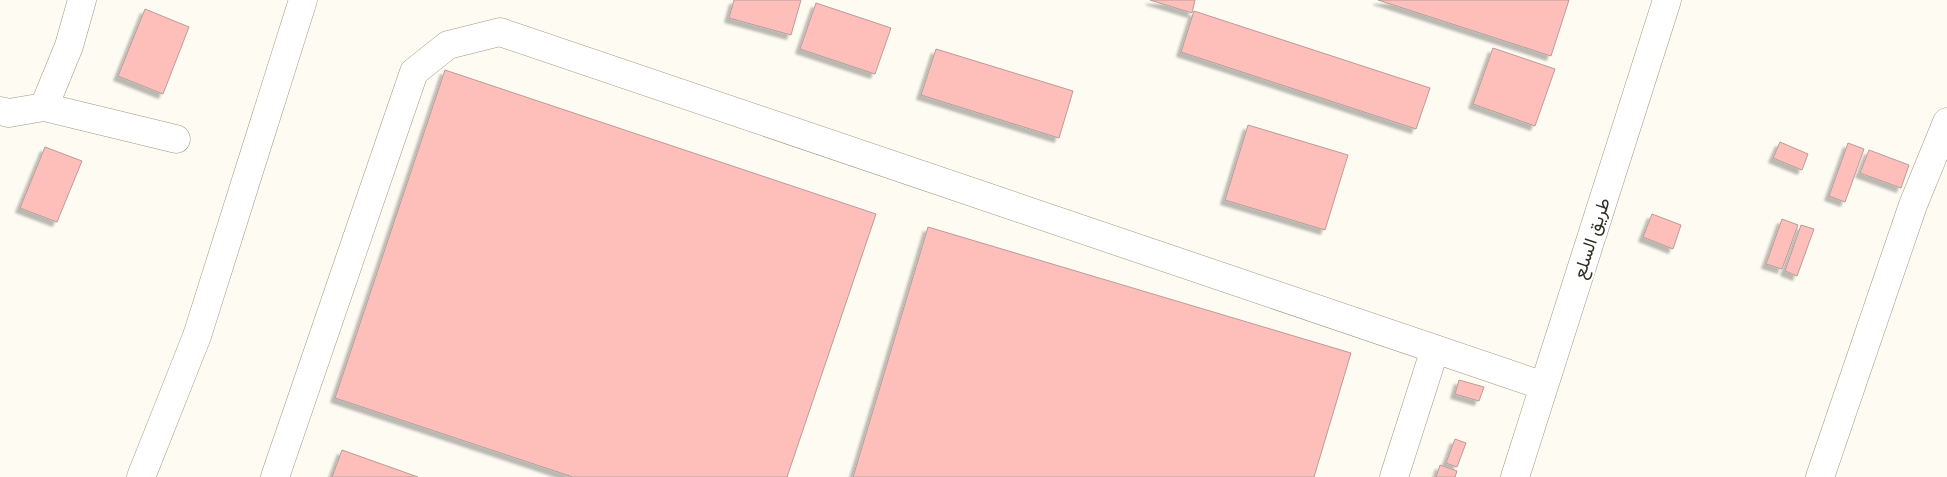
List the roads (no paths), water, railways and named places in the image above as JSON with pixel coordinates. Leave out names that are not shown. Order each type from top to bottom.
[{"type":"street","points":[[44,108],[69,46],[82,0]]},
{"type":"street","points":[[141,477],[197,336],[303,0]]},
{"type":"street","name":"طريق السلع","points":[[1515,477],[1667,0]]},
{"type":"street","points":[[275,477],[414,72],[448,45],[500,32],[1544,386]]},
{"type":"street","points":[[0,111],[9,113],[44,108],[176,139]]},
{"type":"street","points":[[1820,477],[1913,205],[1947,122]]},
{"type":"street","points":[[1394,477],[1436,349]]}]
